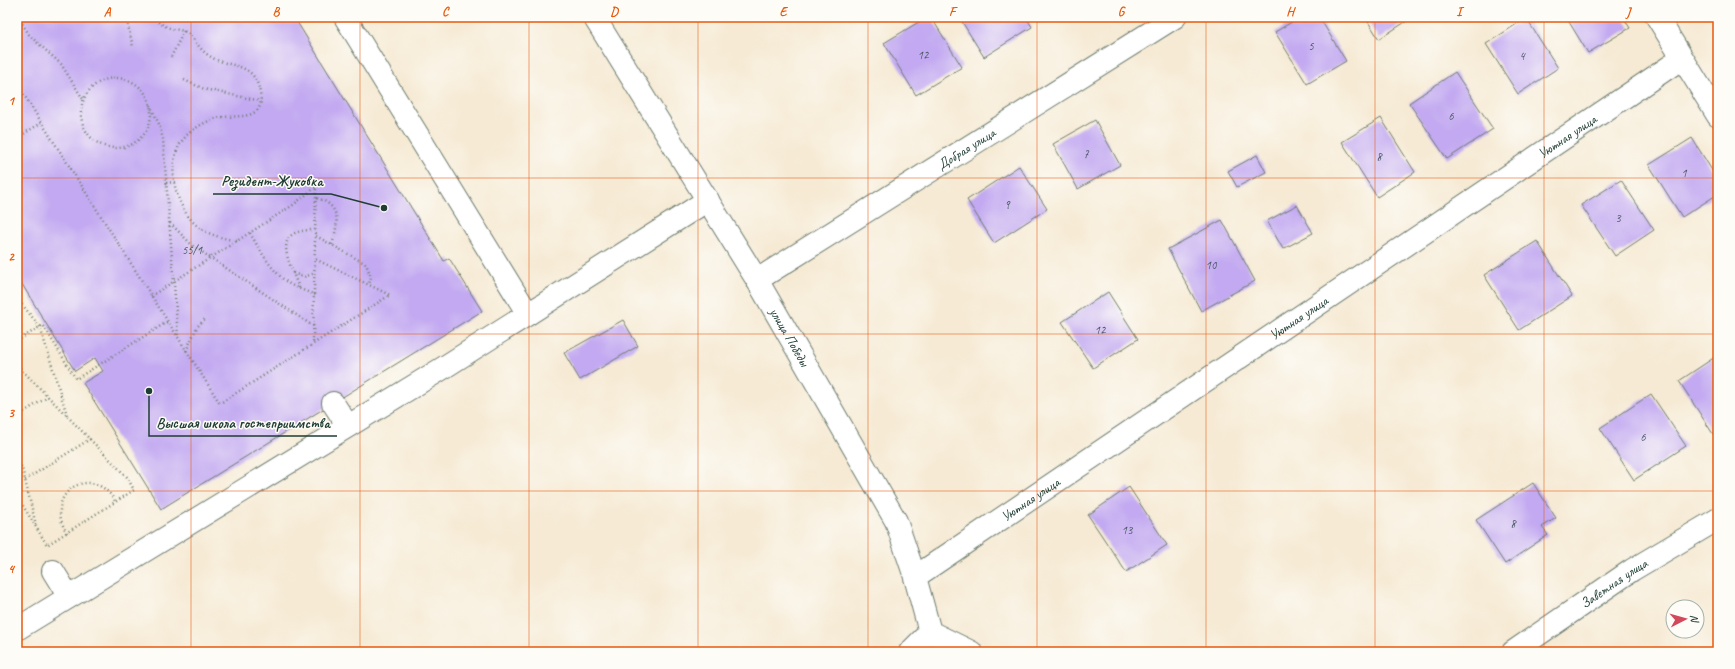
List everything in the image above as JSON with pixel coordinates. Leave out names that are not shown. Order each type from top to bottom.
[{"type":"street","points":[[346,17],[528,314]]},
{"type":"street","name":"улица Победы","points":[[594,17],[757,280],[896,521],[915,577],[930,632]]},
{"type":"street","name":"Добрая улица","points":[[757,280],[1174,17]]},
{"type":"street","points":[[1657,17],[1718,116]]},
{"type":"street","name":"Уютная улица","points":[[915,577],[1682,59]]},
{"type":"street","points":[[17,629],[348,426],[708,200]]},
{"type":"street","points":[[333,403],[348,426]]},
{"type":"street","name":"Заветная улица","points":[[1513,652],[1632,570],[1718,519]]},
{"type":"street","points":[[52,571],[69,597]]},
{"type":"street","points":[[910,652],[930,632],[971,652]]},
{"type":"path","points":[[18,17],[30,36],[61,64],[83,99]]},
{"type":"path","points":[[126,17],[133,47]]},
{"type":"path","points":[[152,17],[161,24],[184,32],[209,56],[250,71],[257,82],[261,100],[258,110],[252,114],[210,120],[197,127],[182,141],[175,157],[176,192],[188,216],[200,228],[214,236],[237,241]]},
{"type":"path","points":[[171,57],[184,32]]},
{"type":"path","points":[[150,105],[148,126],[142,136],[129,145],[113,148],[102,145],[93,139],[86,131],[82,121],[81,110],[83,99],[89,90],[98,83],[107,79],[119,78],[138,86],[145,95],[150,105],[159,124],[163,139],[178,339]]},
{"type":"path","points":[[184,80],[204,89],[261,100]]},
{"type":"path","points":[[17,84],[217,401],[222,402],[390,295],[316,259]]},
{"type":"path","points":[[17,138],[41,123]]},
{"type":"path","points":[[166,183],[175,182]]},
{"type":"path","points":[[151,296],[293,205],[315,187],[317,188],[317,198],[313,344]]},
{"type":"path","points":[[317,198],[329,203],[337,218],[336,230],[332,245]]},
{"type":"path","points":[[169,223],[180,236],[314,326]]},
{"type":"path","points":[[299,288],[286,248],[286,240],[291,234],[297,231],[316,230]]},
{"type":"path","points":[[250,233],[266,261],[275,271],[289,284],[314,295]]},
{"type":"path","points":[[316,236],[366,264],[371,277],[369,284]]},
{"type":"path","points":[[293,273],[304,277],[315,272]]},
{"type":"path","points":[[17,298],[40,327],[67,416]]},
{"type":"path","points":[[186,351],[197,327],[205,319]]},
{"type":"path","points":[[17,341],[43,325],[76,379],[167,322]]},
{"type":"path","points":[[17,365],[127,477],[134,488],[133,492],[47,545],[17,496]]},
{"type":"path","points":[[17,416],[48,397]]},
{"type":"path","points":[[25,480],[90,440]]},
{"type":"path","points":[[17,459],[22,468],[37,528]]},
{"type":"path","points":[[67,533],[61,524],[59,513],[61,502],[66,493],[75,486],[85,483],[95,483],[104,487],[111,494],[116,503]]},
{"type":"building","points":[[17,17],[294,17],[444,261],[449,258],[482,311],[161,509],[83,383],[103,371],[95,358],[75,371],[17,276]]},
{"type":"building","points":[[927,17],[931,17],[962,67],[916,95],[884,43]]},
{"type":"building","points":[[959,17],[1026,17],[1032,27],[984,57]]},
{"type":"building","points":[[1300,17],[1319,17],[1346,61],[1307,84],[1275,32]]},
{"type":"building","points":[[1365,17],[1413,17],[1379,39]]},
{"type":"building","points":[[1566,17],[1623,17],[1630,28],[1588,53]]},
{"type":"building","points":[[1526,18],[1558,68],[1518,94],[1486,44]]},
{"type":"building","points":[[1455,72],[1493,129],[1447,159],[1409,103]]},
{"type":"building","points":[[1381,118],[1415,172],[1377,197],[1342,142]]},
{"type":"building","points":[[1095,120],[1120,165],[1078,189],[1053,144]]},
{"type":"building","points":[[1692,138],[1718,180],[1718,194],[1682,217],[1649,165]]},
{"type":"building","points":[[1257,155],[1266,172],[1237,187],[1228,171]]},
{"type":"building","points":[[1019,166],[1047,209],[994,243],[967,200]]},
{"type":"building","points":[[1621,180],[1654,230],[1615,256],[1581,205]]},
{"type":"building","points":[[1297,205],[1313,233],[1283,249],[1267,221]]},
{"type":"building","points":[[1222,220],[1255,281],[1201,311],[1168,249]]},
{"type":"building","points":[[1537,241],[1572,296],[1519,330],[1484,275]]},
{"type":"building","points":[[1108,292],[1138,339],[1093,368],[1062,322]]},
{"type":"building","points":[[623,320],[638,346],[580,380],[564,353]]},
{"type":"building","points":[[1718,355],[1718,430],[1713,434],[1679,381]]},
{"type":"building","points":[[1651,394],[1686,446],[1634,480],[1600,428]]},
{"type":"building","points":[[1533,483],[1556,518],[1542,527],[1548,535],[1505,564],[1476,520]]},
{"type":"building","points":[[1129,487],[1167,545],[1126,572],[1088,515]]},
{"type":"place","name":"Резидент-Жуковка","points":[[384,208]]},
{"type":"place","name":"Высшая школа гостеприимства","points":[[149,391]]}]
